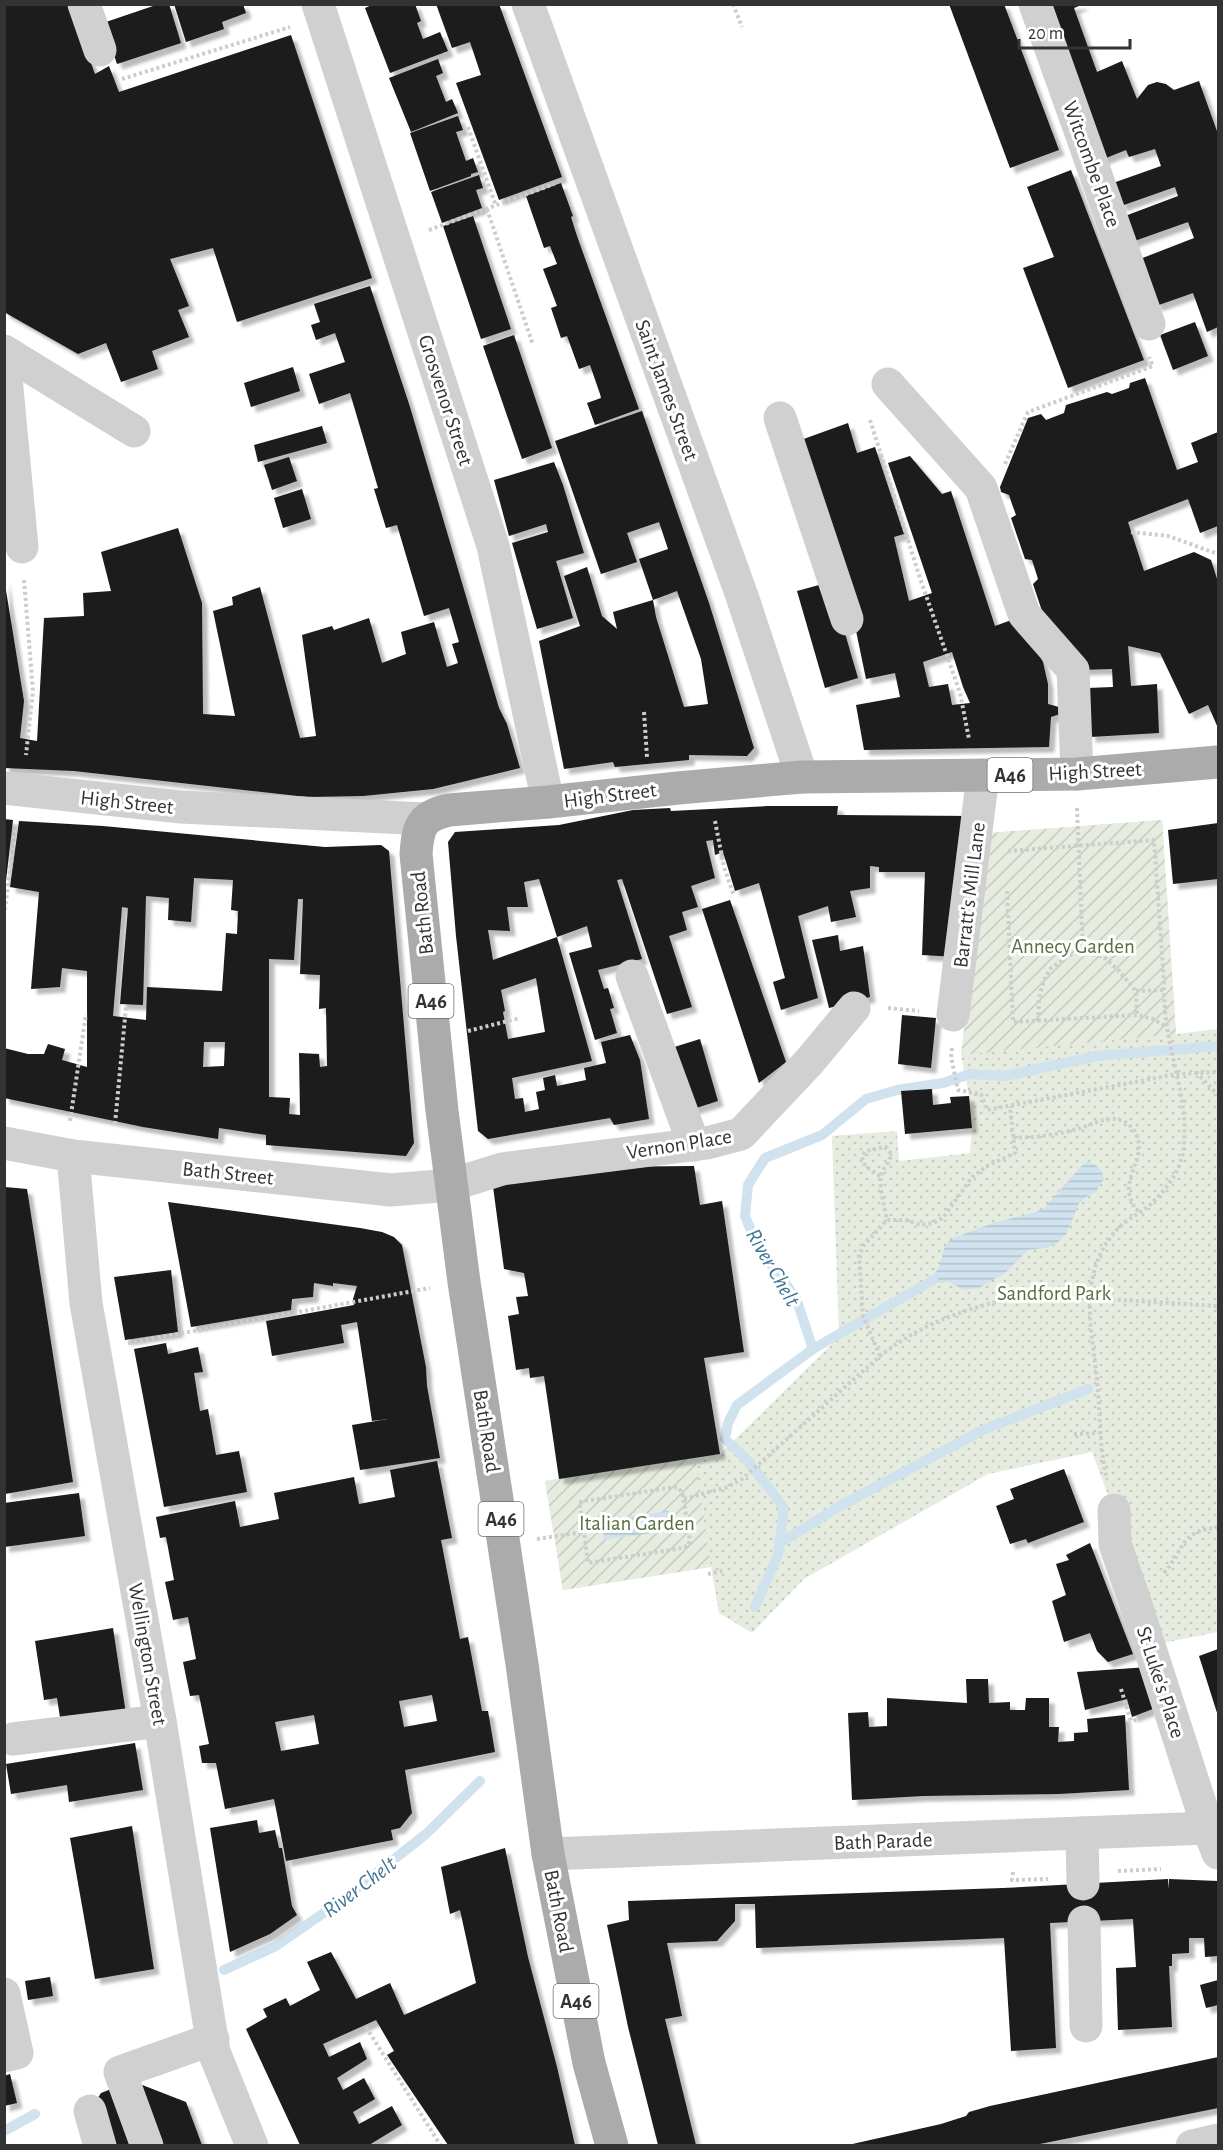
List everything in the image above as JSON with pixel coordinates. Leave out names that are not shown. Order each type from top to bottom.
[{"type":"main road","name":"High Street","points":[[425,819],[449,810],[802,777],[1077,774],[1218,762]]},
{"type":"main road","name":"Bath Road","points":[[425,819],[417,836],[416,854],[464,1282],[522,1664],[548,1854],[589,2063],[612,2145]]},
{"type":"street","points":[[84,4],[100,50]]},
{"type":"street","name":"Saint James Street","points":[[528,4],[742,596],[802,777]]},
{"type":"street","name":"Witcombe Place","points":[[1035,4],[1149,324]]},
{"type":"street","name":"Grosvenor Street","points":[[320,11],[493,546],[548,802]]},
{"type":"street","points":[[4,351],[134,431]]},
{"type":"street","points":[[4,357],[22,547]]},
{"type":"street","points":[[888,384],[981,488],[1024,614],[1072,670],[1077,774]]},
{"type":"street","points":[[780,418],[847,619]]},
{"type":"street","name":"Barratt's Mill Lane","points":[[953,1015],[979,775]]},
{"type":"street","name":"High Street","points":[[14,789],[181,807],[425,819]]},
{"type":"street","points":[[632,976],[694,1145]]},
{"type":"street","name":"Vernon Place","points":[[452,1185],[502,1169],[694,1145],[741,1134],[809,1062],[854,1008]]},
{"type":"street","name":"Bath Street","points":[[4,1143],[107,1160],[390,1190],[452,1185]]},
{"type":"street","name":"Wellington Street","points":[[68,1155],[94,1349],[160,1721],[214,2052],[252,2145]]},
{"type":"street","name":"St Luke's Place","points":[[1114,1510],[1115,1544],[1215,1836]]},
{"type":"street","points":[[13,1739],[160,1721]]},
{"type":"street","points":[[1069,1881],[1082,1833]]},
{"type":"street","name":"Bath Parade","points":[[548,1854],[1082,1833],[1215,1836]]},
{"type":"street","points":[[1084,1922],[1086,2026]]},
{"type":"street","points":[[4,1994],[17,2053],[4,2056]]},
{"type":"street","points":[[147,2145],[120,2072],[213,2039]]},
{"type":"street","points":[[90,2112],[100,2145]]},
{"type":"street","points":[[1192,2145],[1218,2140]]},
{"type":"path","points":[[733,4],[742,27]]},
{"type":"path","points":[[114,81],[320,11]]},
{"type":"path","points":[[468,127],[496,206]]},
{"type":"path","points":[[395,243],[589,171]]},
{"type":"path","points":[[487,209],[533,345]]},
{"type":"path","points":[[987,506],[1028,412],[1153,366],[1139,330],[1149,324]]},
{"type":"path","points":[[868,416],[960,693],[979,775]]},
{"type":"path","points":[[1131,532],[1168,536],[1218,554]]},
{"type":"path","points":[[4,916],[16,821],[14,789],[33,691],[22,547]]},
{"type":"path","points":[[644,712],[648,791]]},
{"type":"path","points":[[1077,774],[1077,846],[1083,952]]},
{"type":"path","points":[[714,819],[724,867],[734,896]]},
{"type":"path","points":[[1005,851],[1154,840],[1167,1027],[1177,1074],[1185,1132],[1183,1155],[1174,1176],[1160,1194],[1127,1219],[1113,1233],[1094,1268],[1089,1297],[1091,1341],[1098,1390],[1101,1452],[1114,1510]]},
{"type":"path","points":[[1006,885],[1013,1022],[1137,1015],[1153,1018],[1167,1027]]},
{"type":"path","points":[[1038,1021],[1039,998],[1044,980],[1051,968],[1070,955],[1083,952],[1104,957],[1118,969],[1136,992],[1137,1015]]},
{"type":"path","points":[[1136,992],[1165,990]]},
{"type":"path","points":[[107,1160],[115,1121],[126,1007]]},
{"type":"path","points":[[68,1155],[86,1014]]},
{"type":"path","points":[[435,1039],[520,1018]]},
{"type":"path","points":[[951,1057],[958,1090],[981,1094],[987,1110],[1177,1074],[1218,1072]]},
{"type":"path","points":[[1196,1072],[1218,1095]]},
{"type":"path","points":[[880,1356],[863,1316],[859,1256],[862,1246],[886,1220],[906,1220],[921,1225],[943,1218],[972,1177],[987,1166],[1015,1153],[1010,1107]]},
{"type":"path","points":[[1013,1137],[1027,1138],[1075,1130],[1107,1119],[1126,1122],[1140,1143],[1137,1162],[1129,1186],[1131,1200],[1139,1212]]},
{"type":"path","points":[[880,1176],[862,1162],[862,1156],[866,1151],[886,1148],[890,1151],[891,1158],[880,1176],[886,1220]]},
{"type":"path","points":[[94,1349],[464,1282]]},
{"type":"path","points":[[684,1499],[728,1487],[742,1479],[880,1356],[900,1341],[937,1321],[1009,1298],[1038,1295],[1218,1306]]},
{"type":"path","points":[[1074,1434],[1099,1433]]},
{"type":"path","points":[[675,1487],[682,1491],[690,1540],[685,1548],[588,1563],[584,1532],[579,1502],[675,1487]]},
{"type":"path","points":[[1134,1599],[1170,1565],[1187,1537],[1202,1529],[1218,1527]]},
{"type":"path","points":[[550,1537],[584,1532]]},
{"type":"path","points":[[708,1574],[722,1570]]},
{"type":"path","points":[[1118,1689],[1121,1689],[1124,1700]]},
{"type":"path","points":[[1023,1871],[1013,1871],[1012,1880],[1069,1881]]},
{"type":"path","points":[[366,2027],[441,2145]]},
{"type":"green space","name":"Sandford Park","points":[[1162,820],[1176,1034],[1218,1029],[1218,1632],[1163,1643],[1092,1452],[988,1474],[804,1579],[752,1633],[719,1613],[711,1567],[563,1590],[545,1481],[720,1454],[839,1337],[832,1136],[897,1131],[899,1161],[970,1153],[972,1128],[969,1096],[961,1055],[988,833]]},
{"type":"green space","name":"Annecy Garden","points":[[1162,820],[1176,1034],[961,1055],[988,833]]},
{"type":"green space","name":"Italian Garden","points":[[695,1458],[711,1567],[563,1590],[545,1481]]},
{"type":"water","points":[[1085,1162],[1098,1167],[1104,1179],[1095,1193],[1079,1203],[1067,1233],[1057,1243],[1049,1247],[1028,1250],[1006,1272],[979,1288],[964,1290],[949,1282],[937,1283],[933,1280],[949,1241],[993,1223],[1037,1212],[1045,1207]]},
{"type":"water","points":[[669,1511],[672,1530],[604,1540],[601,1520]]},
{"type":"building","points":[[4,4],[69,4],[95,74],[109,66],[119,92],[291,35],[372,278],[237,322],[213,248],[170,259],[189,306],[178,310],[189,337],[152,351],[158,369],[121,382],[106,343],[78,354],[4,312]]},
{"type":"building","points":[[159,4],[169,4],[181,43],[117,64],[103,23]]},
{"type":"building","points":[[174,4],[243,4],[246,13],[222,22],[224,29],[186,42]]},
{"type":"building","points":[[374,4],[415,4],[421,21],[417,23],[423,39],[440,32],[448,51],[390,73],[365,8]]},
{"type":"building","points":[[436,4],[499,4],[562,177],[499,200],[456,83],[481,75],[470,42],[452,48]]},
{"type":"building","points":[[949,4],[1004,4],[1059,150],[1010,168]]},
{"type":"building","points":[[1044,4],[1084,4],[1074,8],[1097,72],[1122,61],[1137,99],[1148,85],[1157,82],[1166,84],[1174,90],[1199,81],[1218,134],[1218,327],[1207,332],[1193,293],[1156,306],[1140,259],[1194,238],[1188,222],[1126,244],[1125,216],[1178,196],[1175,187],[1121,206],[1113,183],[1161,166],[1155,149],[1129,157],[1126,150],[1101,160]]},
{"type":"building","points":[[438,59],[443,73],[436,76],[446,102],[452,99],[458,113],[411,132],[389,78]]},
{"type":"building","points":[[458,116],[463,130],[456,132],[466,161],[473,158],[478,172],[430,191],[410,133]]},
{"type":"building","points":[[1071,170],[1144,360],[1068,388],[1023,268],[1054,257],[1027,187]]},
{"type":"building","points":[[479,175],[483,188],[476,190],[482,208],[442,223],[431,192]]},
{"type":"building","points":[[561,183],[573,216],[571,217],[577,236],[639,409],[595,425],[587,403],[601,398],[600,394],[590,365],[579,369],[567,336],[561,338],[551,308],[557,306],[543,269],[557,264],[550,246],[544,248],[526,196]]},
{"type":"building","points":[[473,216],[511,329],[481,339],[443,226]]},
{"type":"building","points":[[370,286],[410,407],[499,708],[507,724],[520,768],[433,789],[363,796],[307,797],[74,771],[4,768],[4,578],[24,701],[20,738],[37,741],[44,618],[84,616],[83,593],[111,591],[101,552],[178,528],[202,603],[203,714],[235,716],[213,611],[233,605],[232,597],[260,587],[300,738],[316,736],[302,635],[332,626],[334,630],[369,618],[382,663],[406,654],[401,632],[434,622],[447,667],[458,663],[452,644],[459,642],[449,608],[424,616],[397,525],[386,528],[374,489],[378,488],[350,393],[319,404],[309,374],[345,362],[335,333],[316,340],[311,325],[320,322],[314,304]]},
{"type":"building","points":[[1195,322],[1208,356],[1173,370],[1160,335]]},
{"type":"building","points":[[514,335],[552,448],[522,459],[483,346]]},
{"type":"building","points":[[293,367],[300,391],[251,407],[244,383]]},
{"type":"building","points":[[1145,378],[1177,470],[1198,462],[1191,443],[1218,432],[1218,526],[1200,533],[1188,499],[1128,522],[1144,571],[1194,552],[1211,560],[1218,582],[1218,728],[1208,705],[1189,714],[1160,653],[1128,646],[1131,686],[1157,684],[1159,733],[1090,737],[1087,688],[1113,687],[1112,669],[1079,670],[1046,623],[1033,584],[1038,579],[1032,560],[1025,559],[1011,518],[1016,515],[1009,495],[1001,492],[1000,487],[1028,418],[1041,414],[1046,420],[1064,413],[1066,405],[1107,392],[1112,394],[1129,388],[1130,383]]},
{"type":"building","points":[[642,411],[709,603],[754,748],[747,756],[689,755],[689,760],[615,767],[613,762],[564,769],[539,641],[580,626],[564,576],[587,567],[602,616],[617,629],[613,612],[653,600],[639,559],[668,549],[659,522],[627,533],[637,562],[601,574],[555,441]],"holes":[[[677,591],[701,659],[708,704],[684,707],[656,617],[653,600]]]},
{"type":"building","points":[[848,423],[857,453],[875,447],[904,534],[894,537],[909,601],[932,593],[888,463],[910,456],[942,494],[951,491],[995,626],[1020,617],[1043,662],[1048,684],[1048,704],[1059,707],[1060,714],[1051,717],[1049,747],[864,750],[856,705],[900,697],[895,673],[866,679],[854,621],[798,441]],"holes":[[[952,652],[970,703],[952,705],[948,684],[929,687],[923,662]]]},
{"type":"building","points":[[322,426],[327,443],[258,462],[254,445]]},
{"type":"building","points":[[289,457],[297,481],[272,490],[264,465]]},
{"type":"building","points":[[554,462],[584,553],[556,561],[573,618],[537,629],[512,543],[548,532],[546,524],[509,536],[494,480]]},
{"type":"building","points":[[302,489],[311,519],[283,528],[274,498]]},
{"type":"building","points":[[830,582],[858,678],[825,688],[797,591]]},
{"type":"building","points":[[768,806],[838,806],[837,815],[972,816],[957,957],[922,955],[925,872],[879,872],[879,867],[870,866],[870,888],[850,891],[856,917],[831,922],[828,906],[798,916],[818,998],[781,1010],[773,982],[785,978],[759,883],[735,891],[723,852],[715,855],[713,840],[706,841],[715,878],[691,886],[698,907],[682,912],[687,930],[669,936],[692,1007],[667,1014],[622,879],[617,880],[642,959],[598,970],[604,989],[608,988],[614,1008],[610,1009],[617,1033],[595,1040],[569,953],[592,947],[587,926],[557,937],[592,1061],[512,1078],[515,1099],[523,1098],[525,1112],[539,1109],[536,1092],[545,1090],[543,1078],[555,1075],[557,1086],[586,1080],[584,1068],[606,1063],[601,1042],[630,1035],[640,1060],[649,1119],[614,1125],[610,1118],[488,1139],[478,1131],[456,936],[448,842],[455,832],[559,825],[633,810],[670,808],[671,811]],"holes":[[[539,879],[557,937],[493,960],[488,930],[510,931],[507,907],[528,907],[524,882]],[[536,978],[545,1032],[508,1039],[501,990]]]},
{"type":"building","points":[[4,819],[13,820],[6,881],[4,881]]},
{"type":"building","points":[[19,821],[103,826],[325,847],[381,845],[389,851],[414,1143],[406,1156],[266,1145],[266,1135],[219,1128],[218,1139],[143,1127],[4,1098],[4,1048],[28,1054],[44,1054],[48,1044],[65,1049],[62,1060],[87,1067],[87,971],[62,968],[60,987],[31,989],[39,892],[10,887]],"holes":[[[194,878],[233,880],[231,910],[238,911],[237,934],[226,933],[222,991],[147,987],[146,1020],[113,1016],[122,907],[128,908],[120,1004],[143,1005],[146,896],[169,898],[168,920],[191,922]],[[298,899],[303,899],[300,974],[320,975],[319,1009],[326,1008],[327,1066],[320,1067],[319,1054],[299,1053],[300,1115],[289,1114],[290,1098],[269,1097],[269,959],[294,960]],[[204,1042],[225,1042],[224,1066],[203,1067]]]},
{"type":"building","points":[[1218,823],[1218,879],[1173,884],[1168,830]]},
{"type":"building","points":[[730,900],[786,1062],[759,1083],[702,909]]},
{"type":"building","points":[[838,935],[840,951],[863,946],[870,997],[829,1008],[812,940]]},
{"type":"building","points":[[902,1015],[936,1018],[931,1068],[898,1064]]},
{"type":"building","points":[[700,1039],[718,1101],[690,1110],[671,1048]]},
{"type":"building","points":[[932,1089],[933,1105],[951,1103],[950,1097],[969,1096],[972,1128],[905,1134],[901,1091]]},
{"type":"building","points":[[694,1166],[700,1205],[722,1201],[744,1352],[704,1358],[720,1454],[559,1479],[544,1376],[530,1378],[529,1368],[516,1370],[508,1316],[519,1314],[516,1297],[528,1296],[524,1273],[504,1269],[492,1179],[587,1167]]},
{"type":"building","points":[[5,1187],[27,1189],[73,1482],[5,1494]]},
{"type":"building","points":[[168,1202],[360,1228],[394,1237],[402,1245],[426,1367],[427,1386],[440,1458],[360,1470],[352,1425],[388,1419],[372,1421],[357,1322],[341,1325],[344,1343],[272,1356],[266,1321],[354,1305],[353,1299],[357,1286],[314,1283],[313,1297],[292,1299],[291,1310],[191,1327]]},
{"type":"building","points":[[171,1270],[178,1332],[125,1340],[114,1277]]},
{"type":"building","points":[[166,1343],[168,1354],[198,1347],[203,1372],[194,1373],[200,1411],[208,1409],[216,1455],[239,1451],[247,1492],[164,1507],[134,1349]]},
{"type":"building","points":[[437,1461],[452,1538],[441,1540],[460,1639],[468,1637],[482,1711],[488,1711],[495,1752],[405,1770],[412,1813],[400,1828],[391,1830],[393,1840],[286,1861],[274,1799],[225,1809],[216,1763],[202,1763],[199,1746],[209,1744],[199,1695],[190,1696],[183,1662],[196,1659],[188,1617],[173,1620],[165,1582],[174,1580],[166,1537],[160,1538],[156,1517],[235,1501],[240,1527],[279,1519],[274,1493],[354,1477],[359,1504],[395,1497],[390,1470]],"holes":[[[432,1695],[437,1721],[404,1727],[399,1701]],[[314,1715],[319,1744],[281,1751],[275,1722]]]},
{"type":"building","points":[[1064,1469],[1084,1522],[1028,1543],[1026,1539],[1010,1544],[996,1506],[1014,1499],[1010,1489]]},
{"type":"building","points":[[79,1493],[85,1536],[4,1547],[4,1503]]},
{"type":"building","points":[[1090,1543],[1133,1654],[1108,1662],[1097,1651],[1090,1633],[1064,1642],[1052,1601],[1066,1595],[1056,1564],[1069,1560],[1066,1555]]},
{"type":"building","points":[[113,1628],[126,1714],[61,1724],[57,1698],[44,1700],[35,1641]]},
{"type":"building","points":[[1218,1649],[1218,1716],[1199,1656]]},
{"type":"building","points":[[1148,1667],[1158,1707],[1132,1717],[1127,1699],[1085,1710],[1077,1672]]},
{"type":"building","points":[[966,1679],[988,1679],[989,1703],[1010,1702],[1010,1710],[1025,1710],[1026,1698],[1049,1698],[1049,1727],[1059,1727],[1058,1742],[1074,1741],[1074,1733],[1088,1732],[1087,1719],[1125,1715],[1129,1790],[852,1800],[848,1713],[868,1712],[869,1727],[887,1726],[887,1698],[967,1703]]},
{"type":"building","points":[[135,1743],[143,1790],[69,1802],[67,1785],[11,1794],[6,1764]]},
{"type":"building","points":[[257,1820],[259,1833],[275,1830],[279,1848],[282,1848],[292,1906],[297,1915],[270,1934],[230,1952],[210,1828]]},
{"type":"building","points":[[132,1826],[154,1969],[95,1979],[70,1838]]},
{"type":"building","points":[[505,1848],[528,1957],[575,2145],[448,2145],[387,2055],[394,2051],[376,2020],[323,2044],[329,2057],[360,2042],[367,2059],[337,2078],[343,2090],[364,2078],[375,2099],[353,2112],[359,2124],[392,2106],[402,2125],[369,2145],[300,2145],[246,2029],[267,2017],[263,2009],[286,1998],[290,2006],[320,1990],[307,1962],[331,1952],[356,1999],[390,1983],[404,2015],[476,1983],[460,1910],[450,1914],[441,1867]]},
{"type":"building","points":[[1168,1879],[1169,1890],[1169,1879],[1218,1881],[1218,1956],[1205,1957],[1204,1938],[1189,1938],[1189,1953],[1172,1954],[1172,1966],[1169,1966],[1172,2027],[1118,2030],[1116,1968],[1136,1967],[1133,1919],[1050,1923],[1056,2048],[1011,2051],[1004,1938],[756,1948],[755,1904],[735,1904],[735,1921],[717,1941],[667,1943],[682,2016],[665,2019],[696,2145],[658,2145],[628,2027],[607,1925],[629,1920],[628,1901],[1003,1888]]},
{"type":"building","points":[[50,1977],[53,1996],[28,2000],[25,1981]]},
{"type":"building","points":[[1218,1980],[1218,2005],[1206,2008],[1200,1985]]},
{"type":"building","points":[[1218,2057],[1218,2108],[1035,2145],[848,2145],[941,2124],[990,2106]]},
{"type":"building","points":[[10,2074],[17,2103],[4,2106],[4,2076]]},
{"type":"building","points":[[132,2081],[186,2102],[202,2145],[105,2145],[93,2106],[101,2093]]},
{"type":"waterway","name":"River Chelt","points":[[755,1607],[778,1555],[784,1508],[746,1459],[725,1439],[728,1423],[737,1405],[813,1349],[796,1298],[757,1245],[745,1216],[748,1185],[765,1158],[822,1135],[866,1099],[897,1090],[943,1083],[970,1074],[1005,1076],[1097,1056],[1218,1046]]},
{"type":"waterway","points":[[813,1349],[933,1280]]},
{"type":"waterway","points":[[780,1543],[840,1506],[983,1430],[1088,1389]]},
{"type":"waterway","name":"River Chelt","points":[[224,1970],[276,1946],[341,1901],[426,1834],[480,1781]]},
{"type":"waterway","name":"River Chelt","points":[[4,2131],[35,2114]]}]
